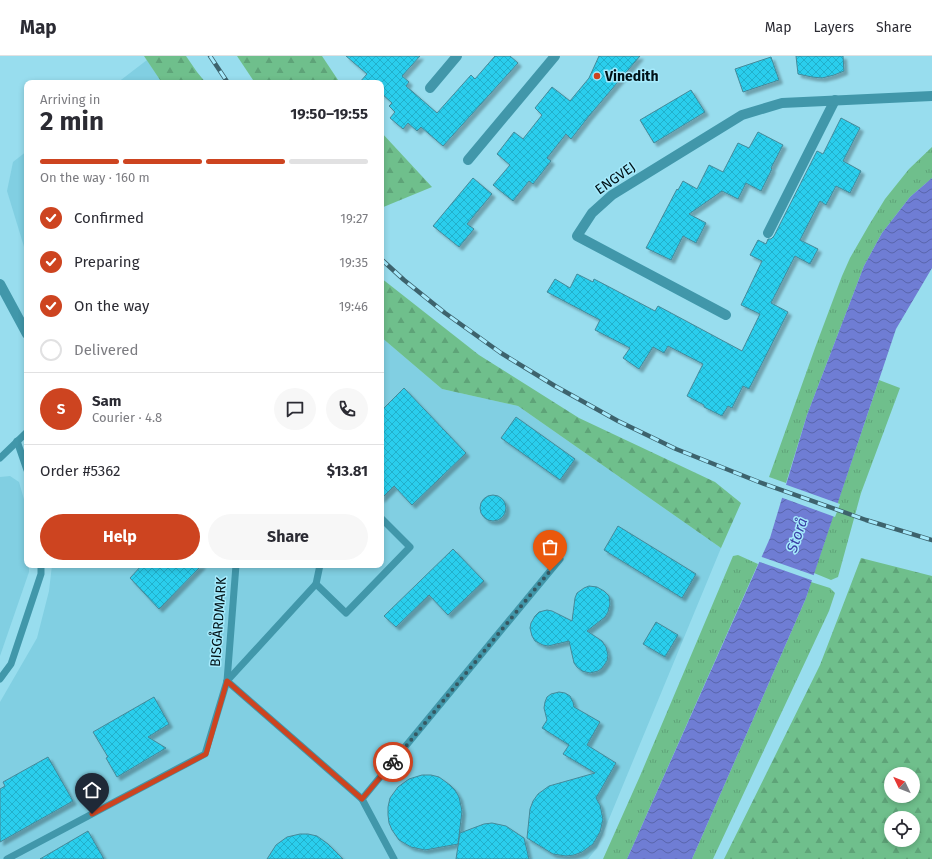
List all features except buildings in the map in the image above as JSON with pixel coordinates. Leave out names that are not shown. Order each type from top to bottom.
[{"type":"street","points":[[430,88],[458,56]]},
{"type":"street","points":[[468,160],[555,56]]},
{"type":"street","name":"ENGVEJ","points":[[726,315],[577,236],[592,213],[612,195],[742,115],[782,103],[932,96]]},
{"type":"street","points":[[768,233],[835,100]]},
{"type":"street","points":[[0,284],[24,328]]},
{"type":"lane","points":[[0,458],[24,435]]},
{"type":"lane","points":[[18,441],[24,460]]},
{"type":"lane","points":[[316,584],[346,613],[410,547],[384,521]]},
{"type":"lane","points":[[362,799],[560,559]]},
{"type":"lane","points":[[0,679],[11,664],[41,568]]},
{"type":"lane","name":"BISGÅRDMARK","points":[[227,681],[236,568]]},
{"type":"lane","points":[[7,859],[206,754],[227,681],[316,584],[319,568]]},
{"type":"lane","points":[[227,681],[362,799],[394,859]]},
{"type":"shaded area","points":[[147,60],[160,80],[121,80]]},
{"type":"shaded area","points":[[24,153],[24,247],[7,191],[13,162]]},
{"type":"shaded area","points":[[384,340],[442,389],[518,406],[721,548],[597,848],[588,859],[0,859],[0,702],[37,638],[49,591],[52,568],[384,568]]},
{"type":"shaded area","points":[[10,476],[19,482],[24,500],[24,568],[29,568],[29,572],[0,656],[0,477]]},
{"type":"green space","points":[[144,56],[186,56],[204,80],[160,80]]},
{"type":"green space","points":[[237,56],[322,56],[338,80],[253,80]]},
{"type":"green space","points":[[384,135],[432,187],[384,207]]},
{"type":"green space","points":[[932,147],[932,178],[910,197],[882,233],[864,266],[807,415],[786,483],[769,477],[815,348],[850,258],[885,199],[909,169]]},
{"type":"green space","points":[[384,280],[479,355],[579,418],[715,482],[741,503],[721,548],[518,406],[442,389],[384,340]]},
{"type":"green space","points":[[879,380],[900,388],[861,493],[838,577],[831,580],[814,573]]},
{"type":"green space","points":[[738,555],[758,564],[627,859],[603,859],[640,776],[733,556]]},
{"type":"green space","points":[[861,558],[932,576],[932,859],[724,859],[820,665]]},
{"type":"green space","points":[[811,582],[830,588],[835,593],[829,611],[713,859],[692,859],[806,598]]},
{"type":"water","name":"Storå","points":[[932,178],[932,268],[896,329],[806,598],[692,859],[627,859],[770,538],[807,415],[864,266],[882,233],[910,197]]},
{"type":"pier","points":[[784,484],[840,504],[835,517],[780,497]]},
{"type":"pier","points":[[759,556],[816,576],[814,581],[757,561]]},
{"type":"railway","points":[[210,56],[226,80]]},
{"type":"railway","points":[[384,262],[445,313],[501,353],[555,386],[618,421],[676,449],[759,482],[866,520],[932,540]]},
{"type":"way so far","points":[[393,762],[550,571]]},
{"type":"place","name":"Vinedith","points":[[597,76]]},
{"type":"route","points":[[92,814],[206,754],[227,681],[362,799],[393,762]]}]
